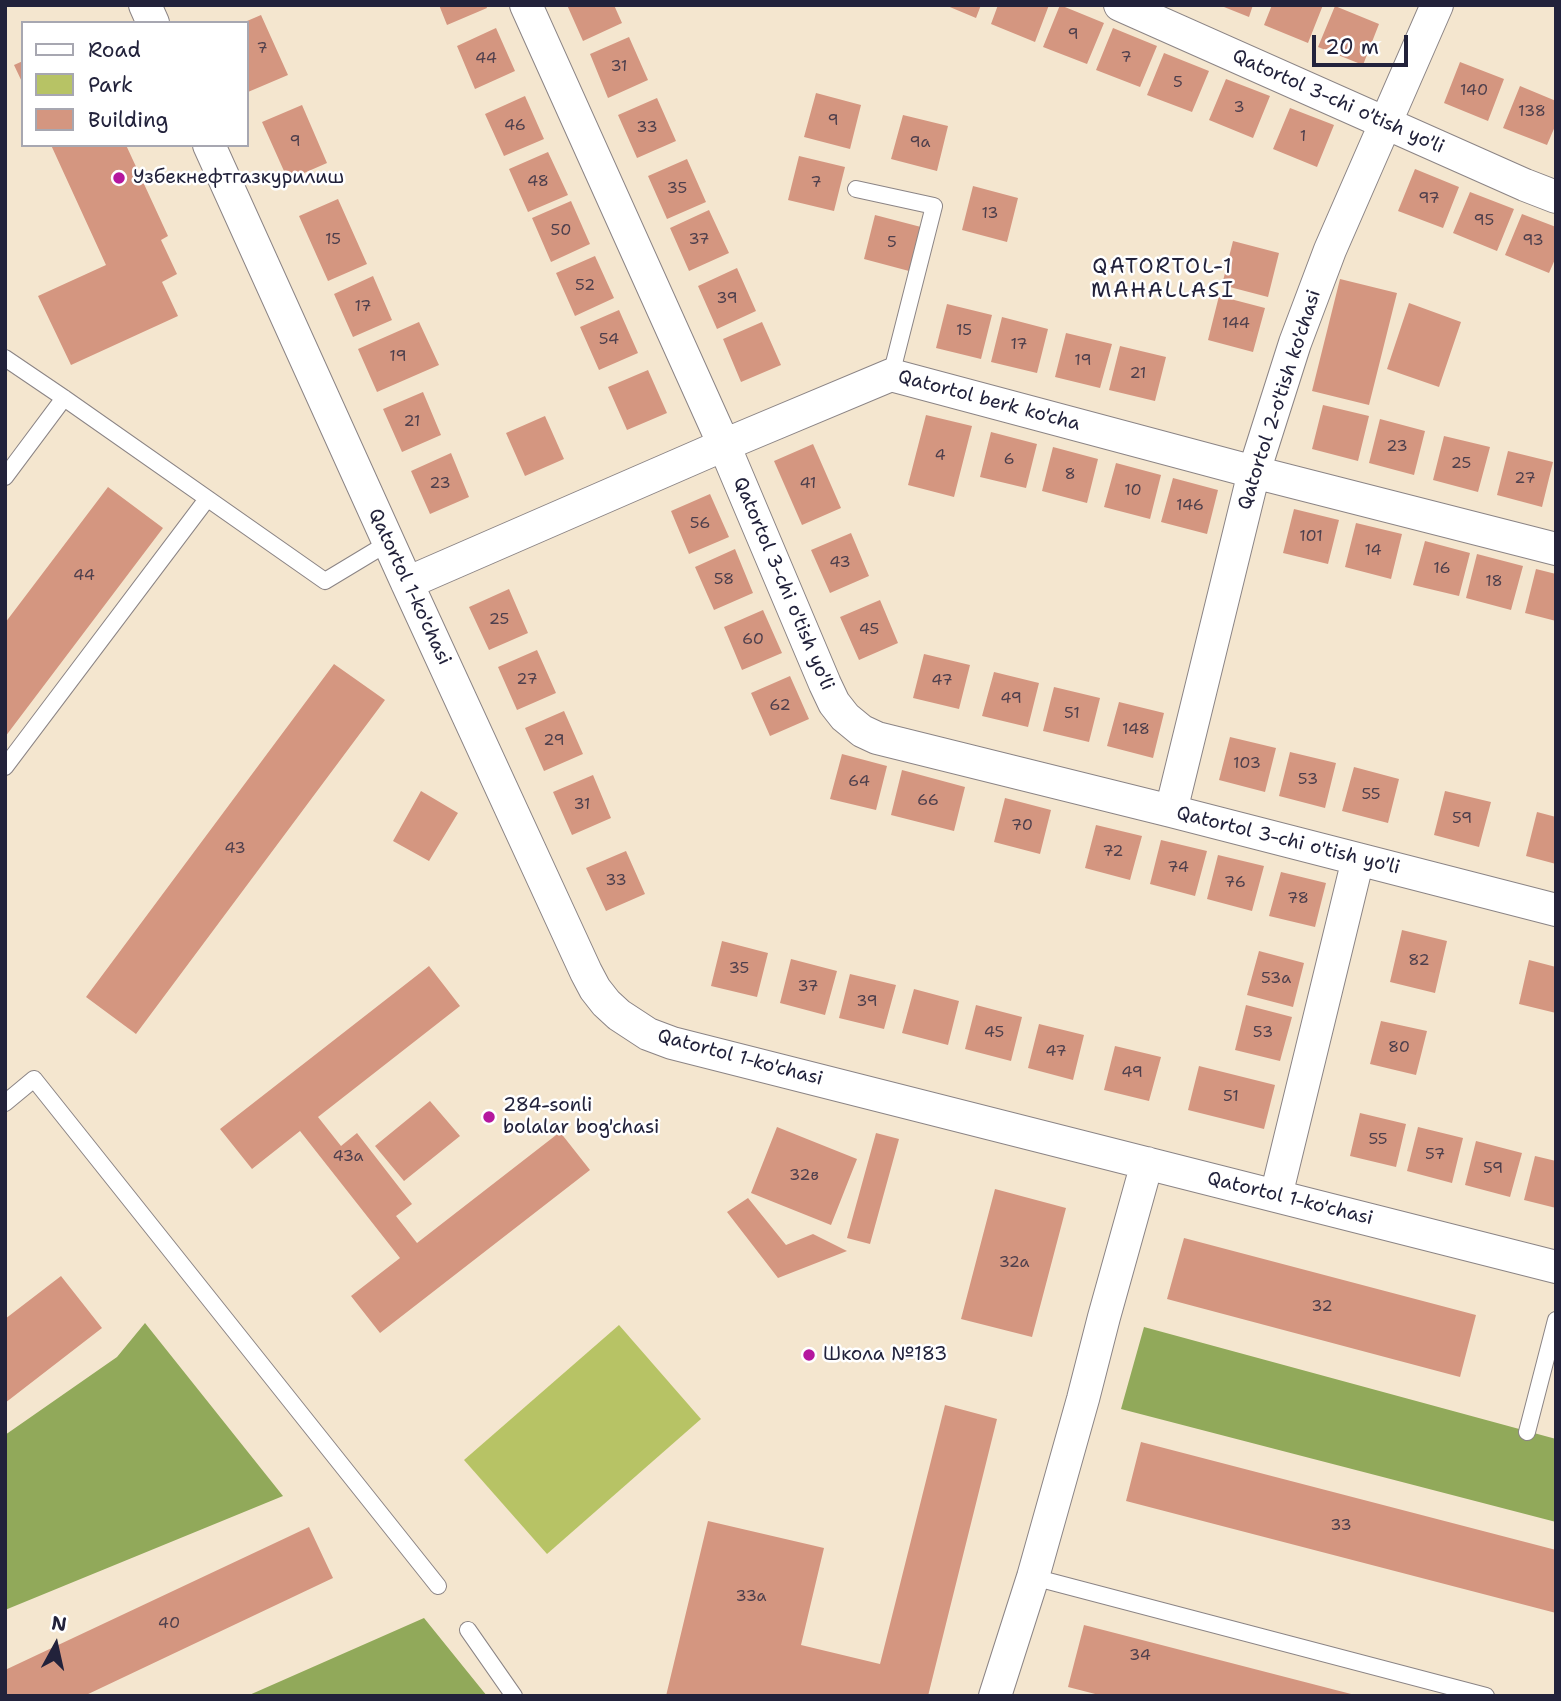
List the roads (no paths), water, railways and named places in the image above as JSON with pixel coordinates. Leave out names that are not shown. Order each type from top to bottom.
[{"type":"street","points":[[145,5],[152,21]]},
{"type":"street","name":"Qatortol 3-chi o'tish yo'li","points":[[526,5],[724,445],[834,703],[845,717],[862,731],[877,738],[1556,910]]},
{"type":"street","name":"Qatortol 3-chi o'tish yo'li","points":[[1120,5],[1556,197]]},
{"type":"street","name":"Qatortol 2-o'tish ko'chasi","points":[[1171,811],[1254,472],[1295,343],[1330,250],[1437,5]]},
{"type":"street","name":"Qatortol 1-ko'chasi","points":[[210,147],[388,543],[586,972],[595,989],[619,1015],[648,1034],[672,1043],[1556,1267]]},
{"type":"street","name":"Qatortol berk ko'cha","points":[[407,583],[891,374],[1254,472],[1556,549]]},
{"type":"street","points":[[1276,1196],[1359,859]]},
{"type":"street","points":[[995,1696],[1033,1577],[1147,1163]]},
{"type":"lane","points":[[856,189],[934,206],[891,374]]},
{"type":"lane","points":[[5,358],[325,582],[388,543]]},
{"type":"lane","points":[[5,477],[64,398]]},
{"type":"lane","points":[[5,767],[207,499]]},
{"type":"lane","points":[[5,1103],[34,1079],[438,1586]]},
{"type":"lane","points":[[1527,1432],[1556,1320]]},
{"type":"lane","points":[[1033,1577],[1486,1696]]},
{"type":"lane","points":[[468,1630],[514,1696]]},
{"type":"place","name":"Узбекнефтгазкурилиш","points":[[119,178]]},
{"type":"place","name":"284-sonli bolalar bog'chasi","points":[[489,1117]]},
{"type":"place","name":"Школа №183","points":[[809,1355]]},
{"type":"district","name":"QATORTOL-1 MAHALLASI","points":[[1163,280]]}]
